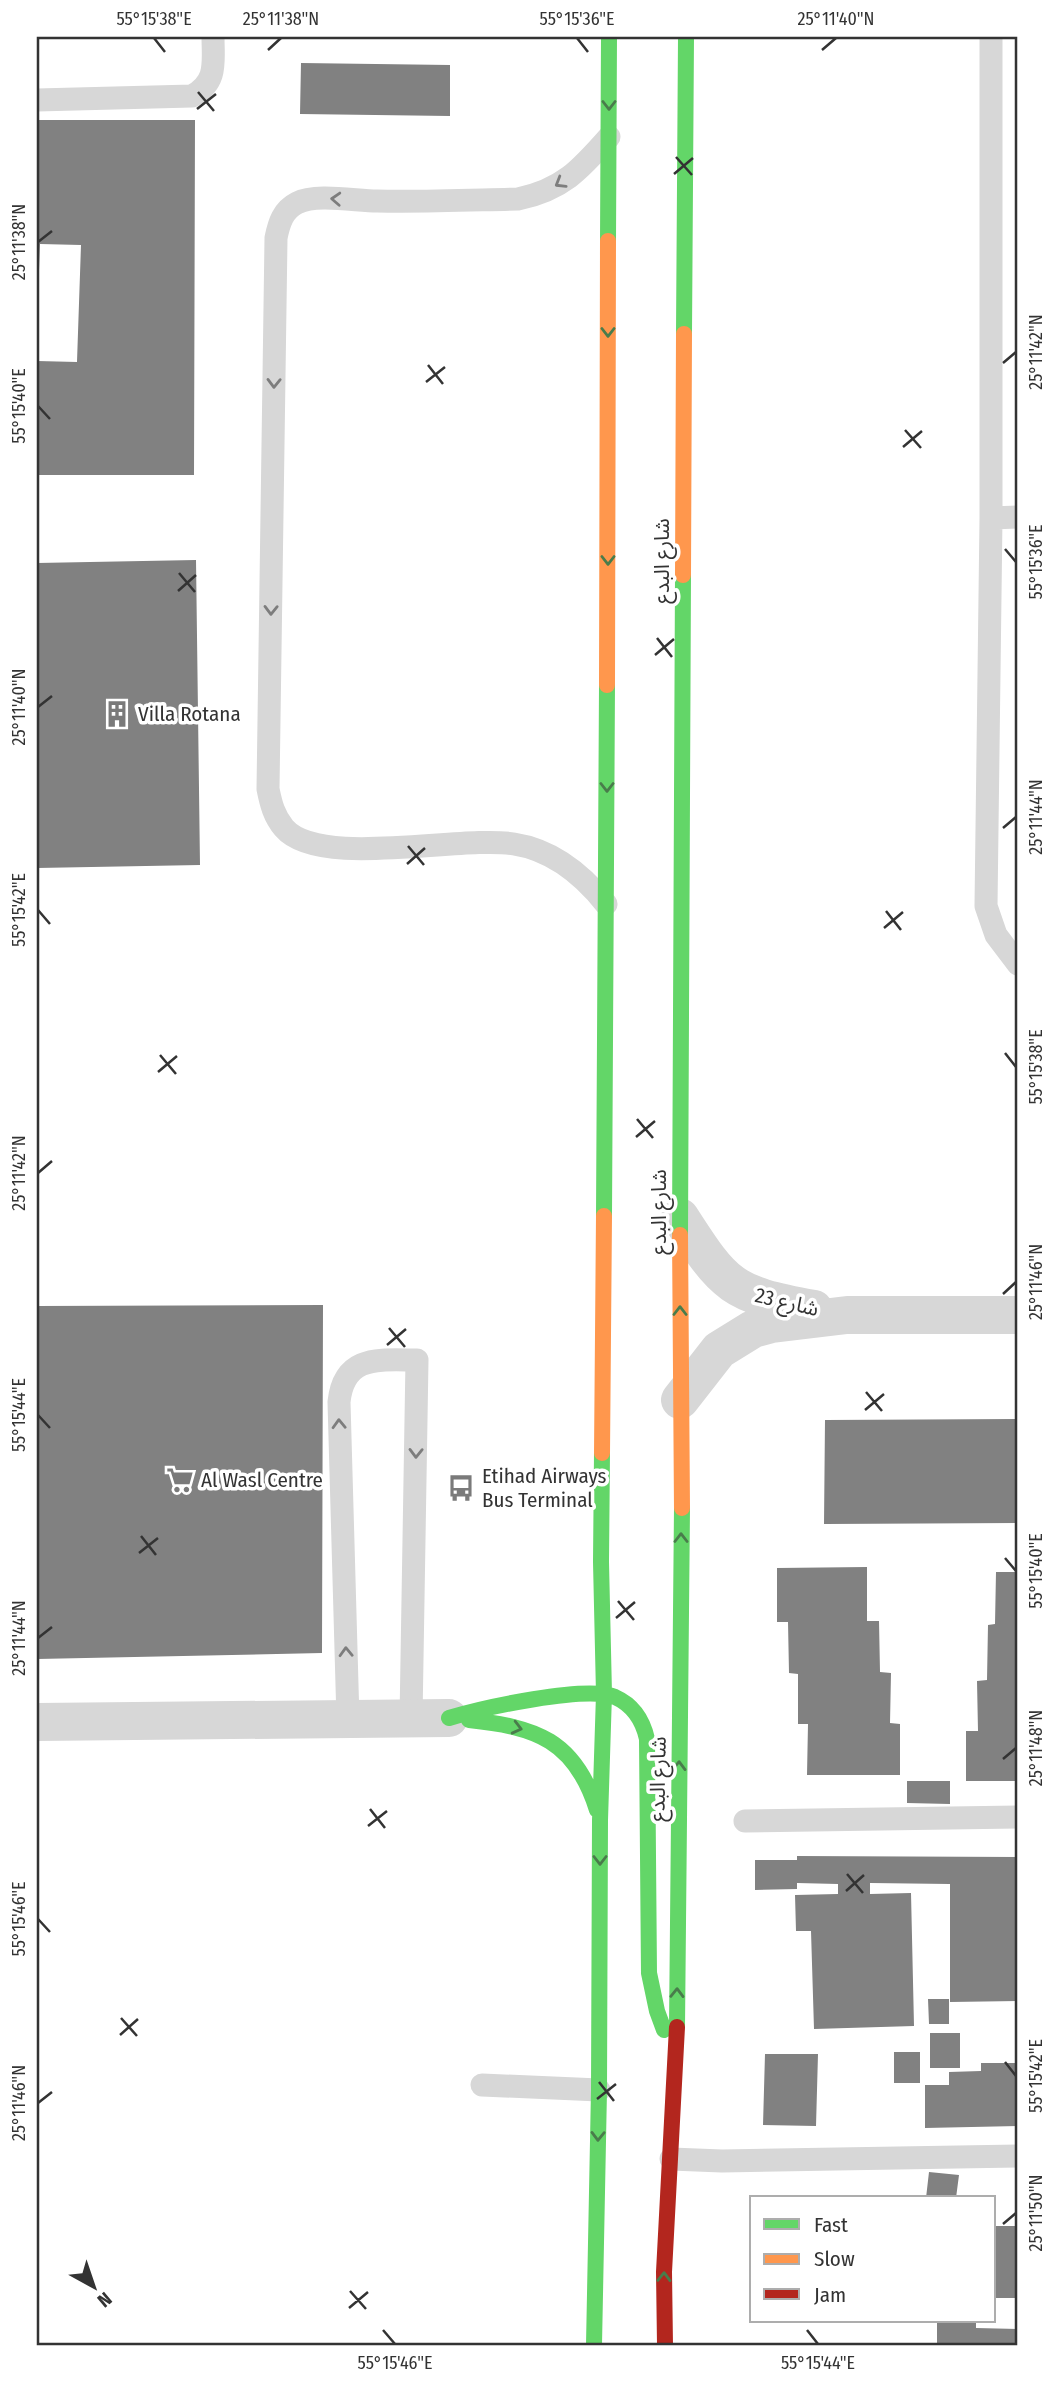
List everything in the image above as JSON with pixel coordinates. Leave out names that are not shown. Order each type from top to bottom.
[{"type":"main road","points":[[594,2345],[604,1694],[601,1562],[609,37]]},
{"type":"main road","name":"شارع البدع","points":[[665,2345],[664,2272],[677,2062],[682,1529],[680,1217],[686,37]]},
{"type":"main road","points":[[449,1718],[493,1705],[604,1694],[631,1707],[645,1727],[649,1973],[657,2011],[677,2062]]},
{"type":"main road","points":[[449,1718],[516,1726],[541,1736],[563,1751],[581,1771],[593,1794],[600,1820]]},
{"type":"street","name":"شارع 23","points":[[680,1217],[707,1258],[734,1286],[769,1301],[847,1315]]},
{"type":"street","name":"شارع 23","points":[[680,1400],[719,1350],[744,1334],[772,1324],[847,1315],[1018,1315]]},
{"type":"street","points":[[37,1722],[449,1718]]},
{"type":"lane","points":[[37,100],[192,96],[203,90],[210,81],[213,70],[213,37]]},
{"type":"lane","points":[[991,37],[991,518],[986,906],[996,935],[1018,964]]},
{"type":"lane","points":[[606,905],[589,883],[567,865],[543,852],[515,844],[491,842],[383,848],[325,846],[304,842],[285,830],[273,811],[268,789],[276,238],[279,223],[286,211],[298,202],[311,198],[379,201],[518,200],[538,195],[558,186],[574,174],[609,137]]},
{"type":"lane","points":[[991,518],[1018,517]]},
{"type":"lane","points":[[348,1720],[338,1402],[340,1389],[354,1367],[378,1360],[417,1360],[411,1719]]},
{"type":"lane","points":[[745,1821],[1018,1817]]},
{"type":"lane","points":[[482,2085],[600,2090]]},
{"type":"lane","points":[[671,2159],[722,2161],[1018,2156]]},
{"type":"building","points":[[301,63],[450,65],[450,116],[300,114]]},
{"type":"building","points":[[37,120],[195,120],[194,475],[37,475],[37,361],[77,362],[81,245],[40,244],[37,270]]},
{"type":"building","name":"Villa Rotana","points":[[196,560],[200,865],[37,868],[37,563]]},
{"type":"building","name":"Al Wasl Centre","points":[[323,1305],[322,1653],[37,1659],[37,1306]]},
{"type":"building","points":[[1018,1419],[1018,1523],[824,1524],[825,1420]]},
{"type":"building","points":[[867,1567],[867,1621],[879,1621],[880,1672],[891,1673],[890,1723],[900,1724],[900,1775],[807,1775],[808,1724],[798,1724],[798,1674],[789,1673],[788,1622],[777,1622],[777,1568]]},
{"type":"building","points":[[996,1572],[1018,1572],[1018,1781],[966,1781],[966,1731],[978,1731],[977,1681],[987,1680],[988,1625],[995,1624]]},
{"type":"building","points":[[907,1781],[950,1781],[950,1804],[907,1803]]},
{"type":"building","points":[[797,1856],[1018,1857],[1018,2001],[950,2002],[950,1884],[870,1883],[870,1894],[911,1893],[914,2026],[814,2029],[811,1931],[796,1931],[795,1895],[838,1894],[838,1884],[797,1883],[797,1889],[755,1890],[755,1860],[797,1860]]},
{"type":"building","points":[[928,1999],[949,1999],[949,2024],[929,2024]]},
{"type":"building","points":[[930,2033],[960,2033],[960,2068],[930,2068]]},
{"type":"building","points":[[894,2052],[920,2052],[920,2083],[894,2083]]},
{"type":"building","points":[[765,2054],[818,2054],[816,2126],[763,2125]]},
{"type":"building","points":[[981,2063],[1018,2063],[1018,2126],[925,2128],[925,2085],[949,2085],[949,2072],[981,2071]]},
{"type":"building","points":[[929,2172],[959,2175],[956,2196],[926,2196]]},
{"type":"building","points":[[996,2226],[1018,2226],[1018,2298],[996,2298]]},
{"type":"building","points":[[937,2322],[976,2322],[976,2328],[1018,2329],[1018,2345],[937,2345]]},
{"type":"traffic: fast","points":[[608,241],[609,37]]},
{"type":"traffic: fast","points":[[684,334],[686,37]]},
{"type":"traffic: fast","points":[[680,1235],[683,575]]},
{"type":"traffic: fast","points":[[604,1216],[607,685]]},
{"type":"traffic: fast","points":[[594,2345],[604,1694],[602,1453]]},
{"type":"traffic: fast","points":[[677,2027],[682,1508]]},
{"type":"traffic: fast","points":[[449,1718],[508,1704],[581,1694],[615,1697],[627,1704],[636,1714],[647,1739],[649,1973],[664,2030]]},
{"type":"traffic: fast","points":[[469,1720],[514,1727],[550,1741],[577,1767],[597,1810]]},
{"type":"traffic: slow","points":[[607,685],[608,241]]},
{"type":"traffic: slow","points":[[683,575],[684,334]]},
{"type":"traffic: slow","points":[[602,1453],[604,1216]]},
{"type":"traffic: slow","points":[[680,1235],[682,1508]]},
{"type":"traffic: jam","points":[[665,2345],[664,2272],[677,2027]]},
{"type":"place","name":"Villa Rotana","points":[[117,714]]},
{"type":"place","name":"Al Wasl Centre","points":[[180,1480]]},
{"type":"place","name":"Etihad Airways Bus Terminal","points":[[461,1488]]}]
